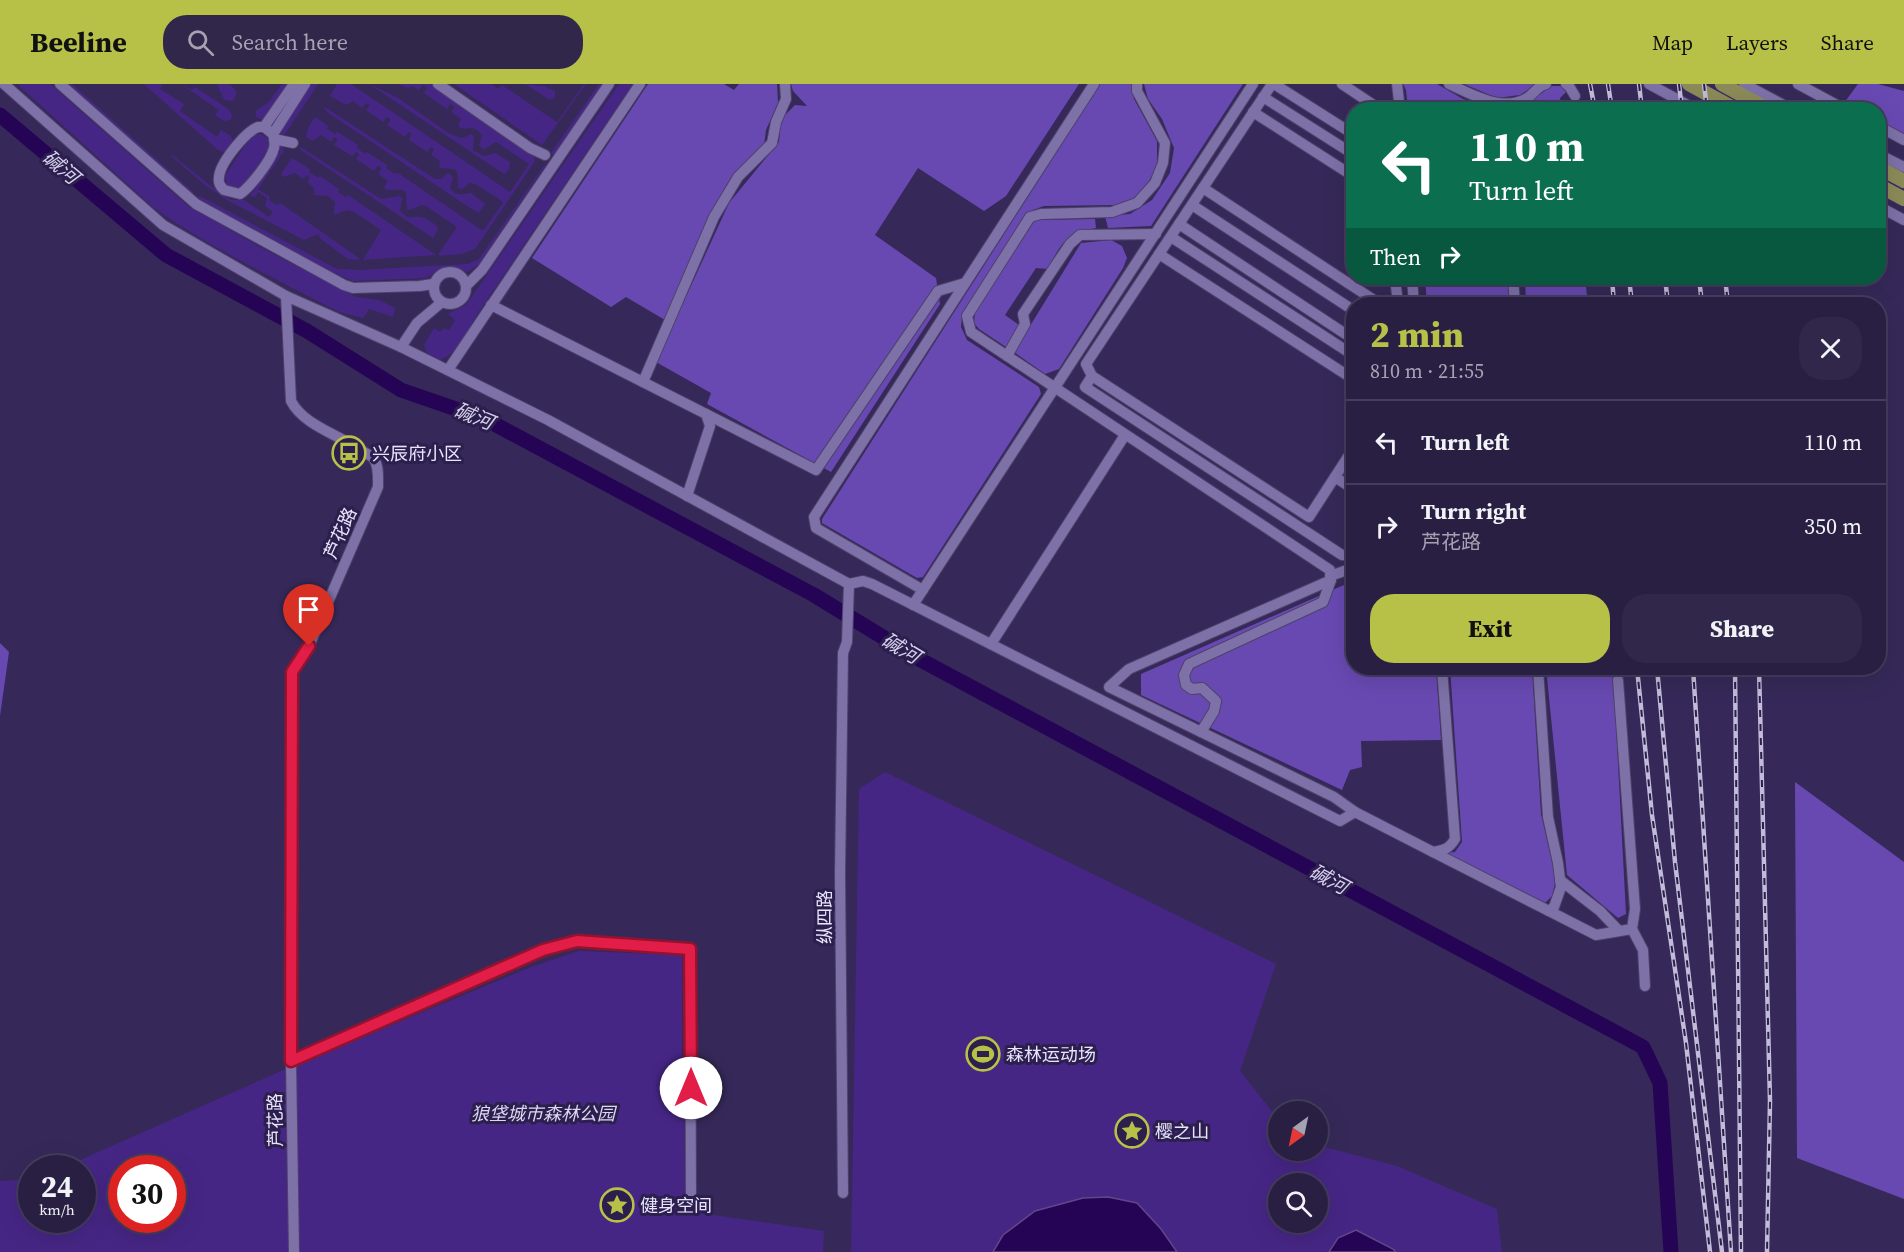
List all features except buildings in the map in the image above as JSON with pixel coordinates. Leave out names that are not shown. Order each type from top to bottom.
[{"type":"main road","points":[[1689,84],[1722,102]]},
{"type":"main road","points":[[1722,84],[1755,102]]},
{"type":"main road","points":[[1886,171],[1904,181]]},
{"type":"main road","points":[[1886,189],[1904,199]]},
{"type":"street","points":[[4,84],[163,225],[286,296],[402,346],[548,420],[849,584],[863,581],[872,584],[1340,821],[1355,812]]},
{"type":"street","points":[[60,84],[196,204],[344,285],[353,288],[420,286],[433,284],[442,274],[449,272],[463,276],[468,284]]},
{"type":"street","points":[[293,143],[270,133],[258,127],[247,133],[223,167],[219,178],[220,185],[224,190],[240,194],[247,189],[271,156],[274,148],[270,133],[294,84]]},
{"type":"street","points":[[270,133],[305,84]]},
{"type":"street","points":[[438,84],[530,148],[545,155],[540,148],[447,84]]},
{"type":"street","points":[[433,284],[436,297],[442,302],[451,305],[458,303],[464,297],[468,284],[482,270],[609,84]]},
{"type":"street","points":[[448,370],[640,84]]},
{"type":"street","points":[[644,382],[714,217],[738,177],[772,143],[776,122],[786,99],[785,84]]},
{"type":"street","points":[[923,590],[816,528],[814,517],[1094,84]]},
{"type":"street","points":[[1137,84],[1137,91],[1165,143],[1163,163],[1155,183],[1137,203],[1112,212],[1041,214],[1030,217],[967,316],[971,332],[1295,549],[1330,570],[1331,578],[1323,602],[1189,664],[1184,675],[1186,685],[1192,689],[1202,688],[1216,700],[1214,711],[1201,732]]},
{"type":"street","points":[[913,605],[1253,84]]},
{"type":"street","points":[[1346,130],[1273,84],[1086,364],[1092,376],[1309,517],[1335,477],[1346,468]]},
{"type":"street","points":[[1342,84],[1371,102]]},
{"type":"street","points":[[1397,84],[1399,102]]},
{"type":"street","points":[[1449,84],[1491,102]]},
{"type":"street","points":[[1517,102],[1526,99],[1540,85],[1546,84]]},
{"type":"street","points":[[1566,84],[1575,96]]},
{"type":"street","points":[[1649,84],[1682,102]]},
{"type":"street","points":[[1744,84],[1778,102]]},
{"type":"street","points":[[1798,84],[1831,102]]},
{"type":"street","points":[[1263,97],[1346,150]]},
{"type":"street","points":[[1253,112],[1346,172]]},
{"type":"street","points":[[1886,130],[1904,140]]},
{"type":"street","points":[[1886,158],[1904,167]]},
{"type":"street","points":[[1203,188],[1346,282]]},
{"type":"street","points":[[1192,205],[1346,305]]},
{"type":"street","points":[[1886,210],[1904,220]]},
{"type":"street","points":[[1179,224],[1346,334]]},
{"type":"street","points":[[1007,356],[1025,324],[1023,314],[1070,244],[1080,235],[1156,234]]},
{"type":"street","points":[[1170,237],[1346,350]]},
{"type":"street","points":[[1159,254],[1346,374]]},
{"type":"street","points":[[491,305],[816,470],[938,291],[965,283]]},
{"type":"street","points":[[1351,285],[1369,297]]},
{"type":"street","name":"芦花路","points":[[286,296],[291,401],[303,417],[344,439],[374,459],[378,470],[378,487],[309,646],[292,672],[291,1061],[294,1252]]},
{"type":"street","points":[[402,346],[417,323],[442,302]]},
{"type":"street","points":[[1092,376],[1086,387],[1342,555],[1346,555]]},
{"type":"street","points":[[687,496],[710,426],[706,414]]},
{"type":"street","points":[[990,644],[1125,435]]},
{"type":"street","points":[[1335,477],[1346,484]]},
{"type":"street","points":[[1346,571],[1129,669],[1109,687],[1334,797],[1355,812],[1596,935],[1632,929]]},
{"type":"street","name":"纵四路","points":[[843,1193],[840,874],[843,653],[847,642],[849,584]]},
{"type":"street","points":[[1433,852],[1445,850],[1455,839],[1443,675]]},
{"type":"street","points":[[1538,675],[1548,817],[1561,887],[1554,907],[1549,911]]},
{"type":"street","points":[[1618,680],[1635,909],[1632,929],[1643,950],[1645,986]]},
{"type":"street","points":[[1560,880],[1600,911],[1619,931]]},
{"type":"street","points":[[291,1061],[543,950],[577,941],[690,949],[692,1203]]},
{"type":"green space","points":[[17,84],[50,84],[188,206],[356,297],[379,300],[395,308],[393,317],[369,309],[363,318],[339,312],[245,263],[176,223],[154,208]]},
{"type":"green space","points":[[66,84],[72,84],[193,192],[192,194]]},
{"type":"green space","points":[[144,84],[162,84],[160,89],[184,104],[180,111],[217,137],[221,130],[231,136],[233,142],[229,149],[225,152],[218,150]]},
{"type":"green space","points":[[181,84],[192,90],[195,87],[228,109],[232,114],[231,120],[224,121],[215,115],[219,110]]},
{"type":"green space","points":[[217,84],[230,84],[237,92],[233,101],[224,100]]},
{"type":"green space","points":[[282,84],[290,84],[263,120],[256,117],[256,111],[269,102]]},
{"type":"green space","points":[[310,84],[318,84],[285,134],[281,135],[283,124]]},
{"type":"green space","points":[[337,84],[351,84],[510,192],[529,164],[496,142],[483,150],[479,145],[482,136],[479,132],[475,129],[460,128],[458,125],[461,119],[451,112],[455,107],[450,104],[447,109],[424,93],[427,88],[423,84],[431,84],[533,155],[535,161],[475,249],[462,254],[439,256],[457,227],[426,206],[407,209],[405,191],[386,190],[384,187],[388,181],[378,174],[382,168],[378,166],[374,171],[356,159],[359,154],[356,152],[352,156],[334,145],[338,139],[334,137],[331,142],[321,135],[313,141],[306,137],[308,128],[314,118],[317,118],[328,126],[327,129],[335,134],[337,132],[358,145],[357,148],[365,154],[367,152],[387,165],[386,168],[395,174],[398,173],[483,231],[503,203],[475,184],[470,183],[462,189],[458,188],[456,170],[439,168],[440,161],[431,155],[434,149],[431,147],[427,152],[409,140],[412,134],[409,132],[405,137],[387,125],[391,120],[387,117],[383,122],[366,110],[370,105],[366,103],[362,108],[353,101],[346,105],[330,96]]},
{"type":"green space","points":[[369,84],[398,98],[450,134],[462,138],[472,134],[474,137],[473,150],[484,156],[495,153],[510,162],[509,169],[504,174]]},
{"type":"green space","points":[[398,84],[423,84],[419,90],[413,86],[408,88]]},
{"type":"green space","points":[[454,84],[491,84],[498,89],[502,85],[557,122],[586,84],[542,145]]},
{"type":"green space","points":[[525,84],[544,86],[555,91],[555,97],[550,100]]},
{"type":"green space","points":[[599,84],[603,84],[554,156],[551,153]]},
{"type":"green space","points":[[619,84],[633,84],[462,340],[453,352],[440,360],[427,353],[424,345],[434,328],[440,332],[443,328],[449,330],[455,320],[448,314],[466,305]]},
{"type":"green space","points":[[323,106],[435,179],[442,179],[447,173],[450,174],[453,178],[450,188],[452,191],[459,194],[471,193],[485,204],[479,213],[467,206],[327,112]]},
{"type":"green space","points":[[261,134],[268,139],[268,151],[242,187],[238,189],[227,186],[225,176],[249,139],[253,135]]},
{"type":"green space","points":[[280,146],[283,146],[284,151],[258,189],[269,196],[270,201],[277,205],[280,203],[359,260],[348,259],[321,239],[318,234],[304,240],[227,200],[171,156],[221,194],[231,200],[244,200],[269,217],[273,212],[265,206],[267,198],[258,192],[255,197],[250,196],[280,152]]},
{"type":"green space","points":[[299,146],[381,199],[400,196],[402,199],[400,211],[408,218],[424,218],[437,226],[438,229],[433,238],[302,151]]},
{"type":"green space","points":[[292,158],[310,169],[309,172],[318,178],[320,176],[339,189],[338,192],[346,197],[348,195],[436,255],[363,260],[381,230],[354,212],[347,210],[334,215],[335,202],[328,196],[314,195],[314,188],[307,182],[310,178],[307,175],[303,179],[295,173],[284,177],[281,174]]},
{"type":"green space","points":[[547,163],[478,265],[468,272],[446,267],[425,278],[353,281],[328,270],[197,198],[200,196],[337,269],[358,270],[468,264],[479,259]]},
{"type":"green space","points":[[885,772],[1276,964],[1240,1071],[1268,1106],[1268,1161],[1328,1161],[1328,1148],[1397,1166],[1497,1209],[1502,1252],[851,1252],[859,789]]},
{"type":"green space","name":"狼垡城市森林公园","points":[[579,951],[682,955],[686,1211],[824,1231],[823,1252],[0,1252],[0,1181],[18,1180],[18,1233],[96,1233],[96,1155],[91,1155],[295,1065],[531,967]]},
{"type":"shaded area","points":[[648,84],[724,84],[734,90],[739,84],[777,84],[778,103],[766,130],[764,145],[730,179],[708,217],[665,320],[626,297],[611,307],[532,258]]},
{"type":"shaded area","points":[[791,84],[1079,84],[1006,196],[984,211],[918,168],[875,235],[936,278],[940,304],[831,472],[707,404],[711,393],[656,362],[729,203],[779,142],[781,119],[795,105],[807,106],[793,91]]},
{"type":"shaded area","points":[[1100,84],[1131,84],[1134,99],[1157,141],[1157,167],[1145,188],[1131,201],[1117,205],[1044,206],[1025,216],[962,316],[961,327],[967,340],[1039,387],[1041,394],[923,577],[917,578],[822,523],[822,519]]},
{"type":"shaded area","points":[[1144,84],[1243,84],[1151,226],[1108,228],[1105,216],[1130,214],[1152,200],[1170,173],[1174,148],[1162,119],[1148,99]]},
{"type":"shaded area","points":[[1403,84],[1437,84],[1463,99],[1474,102],[1407,102]]},
{"type":"shaded area","points":[[1464,84],[1537,84],[1520,95],[1497,98]]},
{"type":"shaded area","points":[[1858,84],[1878,84],[1904,91],[1904,135],[1886,125],[1886,102],[1845,102]]},
{"type":"shaded area","points":[[1552,86],[1565,86],[1567,91],[1560,98],[1561,102],[1529,102]]},
{"type":"shaded area","points":[[1095,219],[1096,228],[1078,233],[1066,241],[1048,269],[1036,268],[1005,315],[1019,325],[1006,347],[979,329],[974,323],[975,312],[1035,220]]},
{"type":"shaded area","points":[[1111,240],[1122,246],[1127,258],[1123,268],[1059,369],[1045,374],[1014,352],[1081,243]]},
{"type":"shaded area","points":[[1426,285],[1509,285],[1509,297],[1426,297]]},
{"type":"shaded area","points":[[1525,285],[1586,285],[1587,297],[1526,297]]},
{"type":"shaded area","points":[[1346,584],[1346,675],[1436,675],[1441,740],[1361,741],[1362,767],[1350,770],[1342,790],[1141,695],[1141,674]]},
{"type":"shaded area","points":[[0,643],[9,652],[0,716]]},
{"type":"shaded area","points":[[1450,675],[1532,675],[1541,814],[1556,879],[1552,896],[1545,903],[1445,853],[1455,852],[1462,842]]},
{"type":"shaded area","points":[[1547,675],[1613,675],[1626,914],[1618,918],[1567,875]]},
{"type":"shaded area","points":[[1795,782],[1904,862],[1904,1199],[1797,1158]]},
{"type":"shaded area","points":[[1108,1197],[1137,1203],[1161,1229],[1177,1252],[993,1252],[1003,1235],[1035,1211],[1083,1198]]},
{"type":"shaded area","points":[[1356,1230],[1396,1252],[1329,1252],[1338,1238]]},
{"type":"waterway","name":"碱河","points":[[0,115],[166,255],[307,331],[401,390],[485,419],[814,595],[917,658],[1643,1047],[1660,1083],[1671,1252]]},
{"type":"railway","points":[[1590,84],[1593,102]]},
{"type":"railway","points":[[1608,84],[1611,102]]},
{"type":"railway","points":[[1639,84],[1641,102]]},
{"type":"railway","points":[[1679,84],[1681,102]]},
{"type":"railway","points":[[1704,84],[1706,102]]},
{"type":"railway","points":[[1613,285],[1613,297]]},
{"type":"railway","points":[[1630,285],[1631,297]]},
{"type":"railway","points":[[1666,285],[1667,297]]},
{"type":"railway","points":[[1700,285],[1701,297]]},
{"type":"railway","points":[[1726,285],[1727,297]]},
{"type":"railway","points":[[1638,675],[1652,815],[1686,1043],[1710,1252]]},
{"type":"railway","points":[[1658,675],[1675,862],[1722,1252]]},
{"type":"railway","points":[[1693,675],[1731,1252]]},
{"type":"railway","points":[[1735,675],[1741,1252]]},
{"type":"railway","points":[[1759,675],[1770,1101],[1767,1252]]},
{"type":"place","name":"兴辰府小区","points":[[349,453]]},
{"type":"place","name":"森林运动场","points":[[983,1054]]},
{"type":"place","name":"樱之山","points":[[1132,1131]]},
{"type":"place","name":"健身空间","points":[[617,1205]]},
{"type":"route","points":[[309,646],[292,672],[291,1061],[543,950],[577,941],[690,949],[691,1088]]}]
